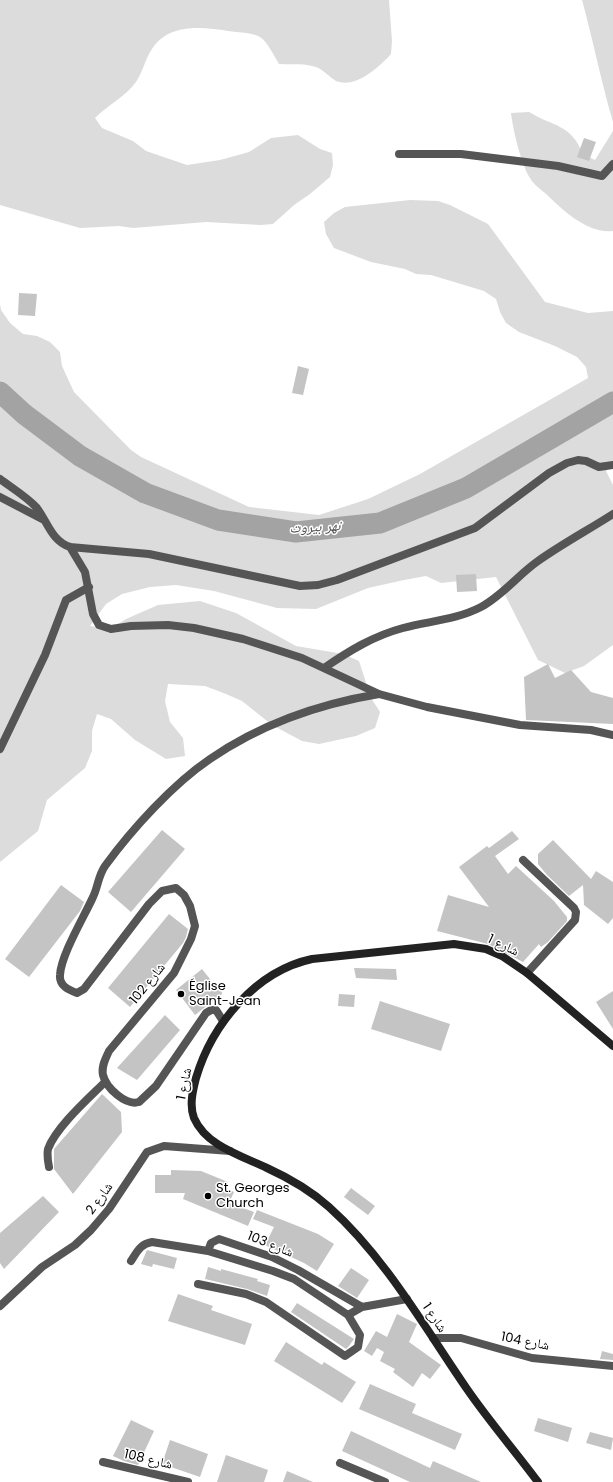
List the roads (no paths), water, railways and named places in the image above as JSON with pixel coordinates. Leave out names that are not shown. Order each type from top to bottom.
[{"type":"street","points":[[399,154],[461,154],[558,166],[602,176],[613,164]]},
{"type":"street","points":[[0,479],[36,507],[54,537],[61,544],[70,547],[149,554],[280,583],[300,586],[318,585],[337,580],[475,528],[549,473],[567,463],[578,460],[586,461],[599,467],[613,465]]},
{"type":"street","points":[[0,498],[44,520]]},
{"type":"street","points":[[324,668],[359,646],[384,634],[404,628],[459,617],[482,606],[506,589],[537,561],[613,514]]},
{"type":"street","points":[[70,547],[85,572],[93,614],[99,625],[111,630],[131,626],[168,625],[194,628],[243,639],[302,658],[379,694],[427,707],[520,725],[592,730],[613,735]]},
{"type":"street","points":[[0,749],[45,655],[66,600],[89,587]]},
{"type":"street","name":"شارع 102","points":[[105,1082],[103,1075],[104,1062],[109,1050],[174,973],[191,939],[195,926],[190,906],[184,896],[176,888],[162,891],[150,904],[84,989],[77,993],[69,990],[62,984],[60,976],[70,944],[94,895],[98,879],[104,867],[172,790],[210,759],[240,739],[309,710],[344,700],[379,694]]},
{"type":"street","points":[[523,860],[574,908],[576,916],[575,920],[527,973]]},
{"type":"street","name":"شارع 1","points":[[538,1482],[468,1391],[407,1299],[355,1234],[328,1207],[312,1194],[285,1178],[230,1151],[212,1140],[200,1128],[192,1109],[195,1082],[203,1056],[223,1021],[254,989],[270,977],[295,962],[312,958],[454,944],[486,948],[502,956],[527,973],[613,1046]]},
{"type":"street","points":[[49,1167],[49,1148],[59,1132],[77,1110],[105,1082],[119,1096],[130,1102],[139,1102],[156,1086],[206,1013],[211,1010],[216,1010],[223,1021]]},
{"type":"street","name":"شارع 2","points":[[0,1306],[31,1277],[75,1245],[91,1230],[109,1209],[147,1152],[164,1146],[230,1151]]},
{"type":"street","name":"شارع 103","points":[[208,1251],[211,1242],[219,1240],[272,1257],[298,1270],[362,1307]]},
{"type":"street","points":[[131,1261],[140,1247],[145,1243],[152,1242],[208,1251],[294,1279],[348,1316],[360,1335],[358,1347],[345,1356],[266,1302],[246,1294],[198,1284]]},
{"type":"street","points":[[348,1316],[362,1307],[407,1299]]},
{"type":"street","name":"شارع 104","points":[[433,1338],[461,1338],[532,1358],[613,1366]]},
{"type":"street","name":"شارع 108","points":[[103,1462],[188,1482]]},
{"type":"street","points":[[340,1463],[385,1482]]},
{"type":"waterway","name":"نهر بيروت","points":[[0,392],[24,414],[80,456],[145,493],[218,520],[296,532],[380,523],[466,488],[613,402]]},
{"type":"place","name":"Église Saint-Jean","points":[[181,994]]},
{"type":"place","name":"St. Georges Church","points":[[208,1196]]}]
